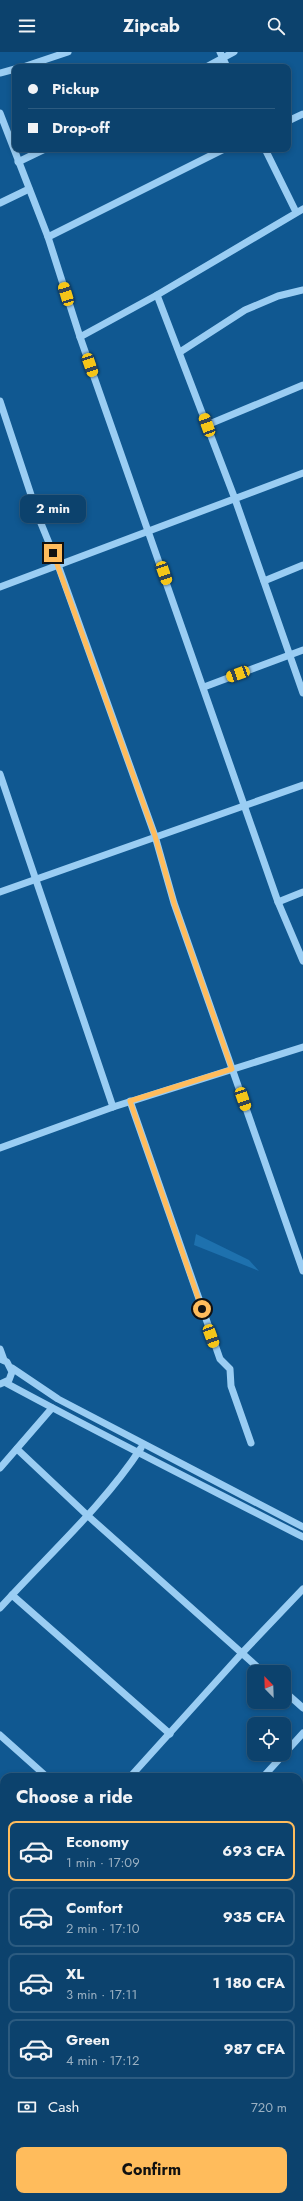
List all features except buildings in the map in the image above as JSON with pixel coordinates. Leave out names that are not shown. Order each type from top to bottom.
[{"type":"street","points":[[32,64],[68,52]]},
{"type":"street","points":[[210,64],[221,55],[234,52]]},
{"type":"street","points":[[221,55],[226,64]]},
{"type":"street","points":[[0,73],[12,70]]},
{"type":"street","points":[[0,113],[12,146]]},
{"type":"street","points":[[291,120],[303,114]]},
{"type":"street","points":[[14,152],[48,237],[80,337],[149,530],[278,902],[303,961]]},
{"type":"street","points":[[18,162],[39,152]]},
{"type":"street","points":[[48,237],[218,152]]},
{"type":"street","points":[[266,152],[296,212]]},
{"type":"street","points":[[0,203],[29,189]]},
{"type":"street","points":[[80,337],[157,295],[303,209]]},
{"type":"street","points":[[180,352],[245,310],[278,296],[303,290]]},
{"type":"street","points":[[157,295],[235,499],[288,654],[303,693]]},
{"type":"street","points":[[207,425],[303,385]]},
{"type":"street","points":[[0,401],[38,516],[58,565],[155,836],[174,903],[303,1271]]},
{"type":"street","points":[[0,587],[303,473]]},
{"type":"street","points":[[264,581],[303,565]]},
{"type":"street","points":[[204,687],[288,654],[303,650]]},
{"type":"street","points":[[0,774],[113,1106]]},
{"type":"street","points":[[0,892],[303,785]]},
{"type":"street","points":[[278,902],[303,892]]},
{"type":"street","points":[[0,1148],[113,1106],[303,1047]]},
{"type":"street","points":[[130,1101],[220,1359],[230,1368],[231,1386],[251,1443]]},
{"type":"street","points":[[0,1350],[2,1359],[12,1368],[58,1399],[303,1527]]},
{"type":"street","points":[[12,1368],[11,1376],[3,1384],[303,1537]]},
{"type":"street","points":[[0,1468],[52,1408]]},
{"type":"street","points":[[0,1608],[87,1515],[144,1443]]},
{"type":"street","points":[[17,1449],[87,1515],[255,1665]]},
{"type":"street","points":[[134,1773],[242,1653],[303,1589]]},
{"type":"street","points":[[12,1595],[170,1734]]},
{"type":"street","points":[[291,1697],[303,1708]]},
{"type":"street","points":[[291,1746],[303,1733]]},
{"type":"street","points":[[0,1735],[43,1773]]},
{"type":"street","points":[[267,1773],[278,1761]]},
{"type":"shaded area","points":[[196,1234],[249,1260],[259,1271],[194,1245]]},
{"type":"route","points":[[53,553],[155,836],[174,903],[232,1069],[130,1101],[202,1309]]}]
